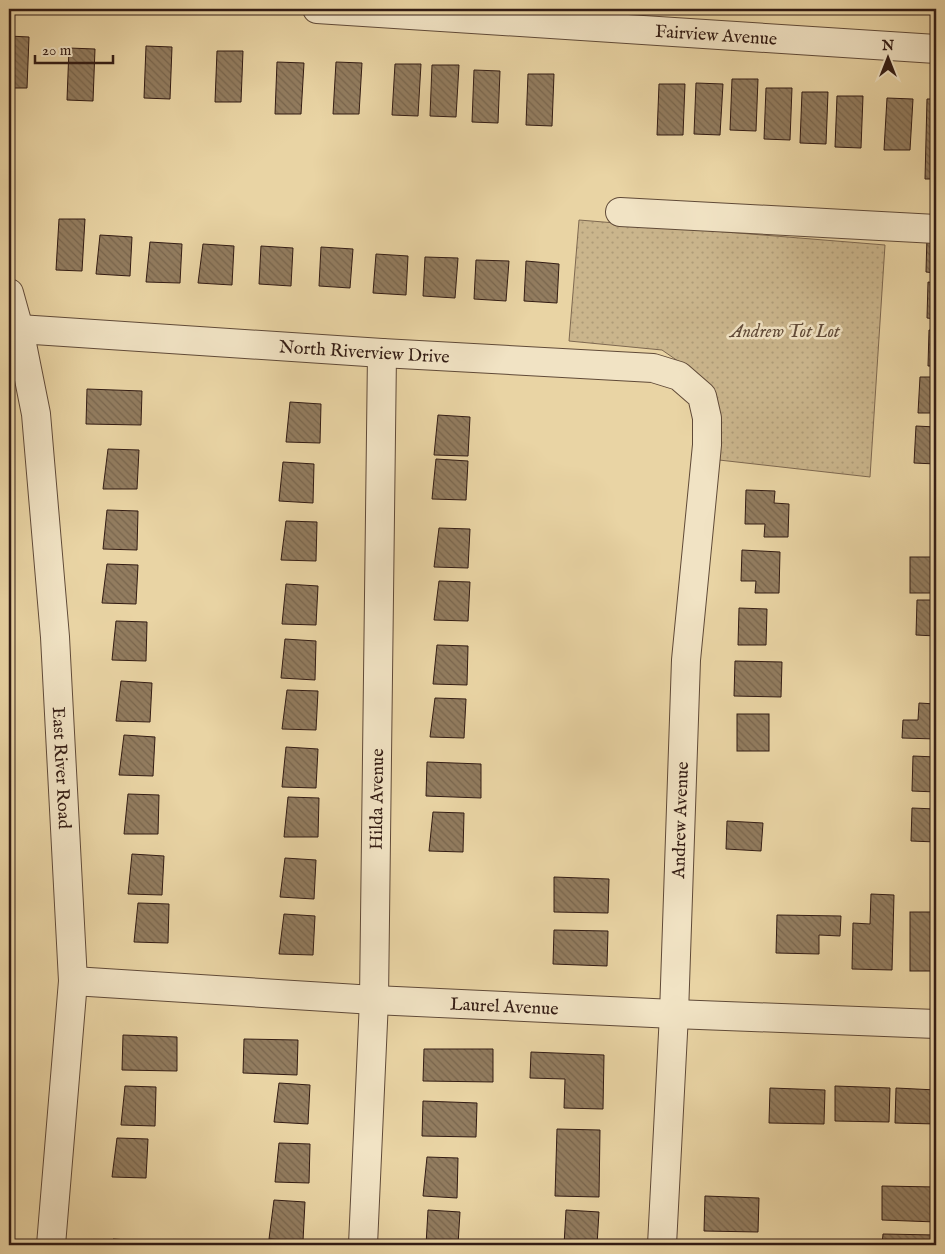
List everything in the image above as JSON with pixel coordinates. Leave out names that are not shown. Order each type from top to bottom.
[{"type":"street","name":"Fairview Avenue","points":[[317,9],[618,19],[936,49]]},
{"type":"street","points":[[620,212],[936,229]]},
{"type":"street","name":"East River Road","points":[[9,293],[19,329],[36,414],[55,637],[74,981],[51,1245]]},
{"type":"street","name":"North Riverview Drive","points":[[19,329],[382,353],[653,368],[679,376],[702,396]]},
{"type":"street","name":"Hilda Avenue","points":[[363,1245],[374,1000],[382,353]]},
{"type":"street","name":"Andrew Avenue","points":[[662,1245],[674,1014],[686,660],[707,445],[707,418],[702,396]]},
{"type":"street","name":"Laurel Avenue","points":[[74,981],[374,1000],[936,1024]]},
{"type":"green space","name":"Andrew Tot Lot","points":[[579,220],[885,245],[870,477],[719,460],[721,420],[712,390],[688,368],[662,350],[569,341]]},
{"type":"building","points":[[9,36],[29,37],[27,88],[9,88]]},
{"type":"building","points":[[146,46],[172,47],[170,99],[144,98]]},
{"type":"building","points":[[69,48],[95,49],[93,101],[67,100]]},
{"type":"building","points":[[217,51],[243,51],[241,102],[215,102]]},
{"type":"building","points":[[277,62],[304,63],[301,114],[275,114]]},
{"type":"building","points":[[336,62],[362,63],[359,114],[333,114]]},
{"type":"building","points":[[395,64],[421,64],[418,116],[392,115]]},
{"type":"building","points":[[432,65],[459,65],[456,117],[430,116]]},
{"type":"building","points":[[474,70],[500,71],[498,123],[472,122]]},
{"type":"building","points":[[528,74],[554,74],[552,126],[526,125]]},
{"type":"building","points":[[732,79],[758,79],[756,131],[730,130]]},
{"type":"building","points":[[696,83],[723,84],[720,135],[694,134]]},
{"type":"building","points":[[659,84],[685,84],[683,135],[657,135]]},
{"type":"building","points":[[766,88],[792,88],[790,140],[764,139]]},
{"type":"building","points":[[802,92],[828,92],[826,144],[800,143]]},
{"type":"building","points":[[837,96],[863,96],[861,148],[835,147]]},
{"type":"building","points":[[887,98],[913,99],[910,150],[884,150]]},
{"type":"building","points":[[927,99],[936,99],[936,179],[925,179]]},
{"type":"building","points":[[59,219],[85,219],[82,271],[56,270]]},
{"type":"building","points":[[100,235],[132,237],[130,276],[96,274]]},
{"type":"building","points":[[927,236],[936,237],[936,273],[926,272]]},
{"type":"building","points":[[150,242],[182,244],[180,283],[146,282]]},
{"type":"building","points":[[203,244],[234,246],[232,285],[198,283]]},
{"type":"building","points":[[261,246],[293,248],[291,286],[259,284]]},
{"type":"building","points":[[321,247],[353,249],[350,288],[319,286]]},
{"type":"building","points":[[376,254],[408,256],[406,295],[373,293]]},
{"type":"building","points":[[425,257],[458,258],[455,298],[423,296]]},
{"type":"building","points":[[476,260],[509,261],[506,301],[474,299]]},
{"type":"building","points":[[526,261],[559,264],[557,303],[524,301]]},
{"type":"building","points":[[928,282],[936,283],[936,319],[927,318]]},
{"type":"building","points":[[929,330],[936,330],[936,366],[928,366]]},
{"type":"building","points":[[920,377],[936,377],[936,413],[918,413]]},
{"type":"building","points":[[87,389],[142,391],[141,425],[86,424]]},
{"type":"building","points":[[290,402],[321,404],[320,443],[286,442]]},
{"type":"building","points":[[438,415],[470,417],[468,456],[434,455]]},
{"type":"building","points":[[916,426],[936,427],[936,464],[914,463]]},
{"type":"building","points":[[108,449],[139,450],[137,489],[103,489]]},
{"type":"building","points":[[436,459],[468,461],[466,500],[432,499]]},
{"type":"building","points":[[283,462],[314,464],[313,503],[279,501]]},
{"type":"building","points":[[746,490],[775,491],[774,503],[789,504],[788,537],[764,537],[765,524],[745,524]]},
{"type":"building","points":[[107,510],[138,511],[137,550],[103,549]]},
{"type":"building","points":[[286,521],[317,522],[316,561],[281,560]]},
{"type":"building","points":[[439,528],[470,529],[468,568],[434,567]]},
{"type":"building","points":[[742,550],[780,552],[779,593],[755,593],[756,581],[741,581]]},
{"type":"building","points":[[910,557],[936,557],[936,593],[910,593]]},
{"type":"building","points":[[107,564],[138,565],[136,604],[102,603]]},
{"type":"building","points":[[439,581],[470,582],[468,621],[434,620]]},
{"type":"building","points":[[286,584],[318,586],[316,625],[282,624]]},
{"type":"building","points":[[917,600],[936,600],[936,636],[916,635]]},
{"type":"building","points":[[739,608],[767,609],[766,645],[738,645]]},
{"type":"building","points":[[116,621],[147,622],[146,661],[112,660]]},
{"type":"building","points":[[285,639],[316,641],[315,680],[281,678]]},
{"type":"building","points":[[437,645],[468,646],[467,685],[433,684]]},
{"type":"building","points":[[735,661],[782,662],[781,697],[734,696]]},
{"type":"building","points":[[121,681],[152,683],[150,722],[116,721]]},
{"type":"building","points":[[287,690],[318,691],[316,730],[282,729]]},
{"type":"building","points":[[435,698],[466,699],[464,738],[430,737]]},
{"type":"building","points":[[919,703],[936,704],[936,739],[902,738],[903,720],[918,720]]},
{"type":"building","points":[[737,714],[769,714],[769,751],[737,751]]},
{"type":"building","points":[[124,735],[155,737],[153,776],[119,775]]},
{"type":"building","points":[[286,747],[318,749],[316,788],[282,787]]},
{"type":"building","points":[[913,756],[936,757],[936,792],[912,791]]},
{"type":"building","points":[[427,762],[481,764],[481,798],[426,796]]},
{"type":"building","points":[[128,794],[159,795],[158,834],[124,834]]},
{"type":"building","points":[[288,797],[319,798],[318,837],[284,837]]},
{"type":"building","points":[[912,808],[936,809],[936,842],[911,841]]},
{"type":"building","points":[[433,812],[464,813],[463,852],[429,851]]},
{"type":"building","points":[[727,821],[763,823],[761,851],[726,849]]},
{"type":"building","points":[[132,854],[164,856],[162,895],[128,894]]},
{"type":"building","points":[[285,858],[316,860],[314,899],[280,897]]},
{"type":"building","points":[[554,877],[609,879],[608,913],[554,912]]},
{"type":"building","points":[[871,894],[894,895],[892,970],[852,969],[853,923],[870,924]]},
{"type":"building","points":[[138,903],[169,904],[168,943],[134,942]]},
{"type":"building","points":[[910,912],[936,912],[936,971],[910,971]]},
{"type":"building","points":[[284,914],[315,916],[313,955],[279,954]]},
{"type":"building","points":[[777,915],[841,916],[840,936],[819,935],[819,954],[776,953]]},
{"type":"building","points":[[554,930],[608,931],[607,966],[553,964]]},
{"type":"building","points":[[123,1035],[177,1037],[177,1071],[122,1070]]},
{"type":"building","points":[[244,1039],[298,1040],[297,1075],[243,1073]]},
{"type":"building","points":[[424,1049],[493,1049],[493,1082],[423,1081]]},
{"type":"building","points":[[531,1052],[604,1055],[603,1109],[564,1108],[565,1079],[530,1078]]},
{"type":"building","points":[[279,1083],[310,1085],[308,1124],[274,1122]]},
{"type":"building","points":[[125,1086],[156,1087],[155,1126],[121,1125]]},
{"type":"building","points":[[835,1086],[890,1088],[889,1122],[835,1121]]},
{"type":"building","points":[[770,1088],[825,1090],[824,1124],[769,1123]]},
{"type":"building","points":[[896,1088],[936,1090],[936,1124],[895,1123]]},
{"type":"building","points":[[423,1101],[477,1103],[476,1137],[422,1136]]},
{"type":"building","points":[[557,1129],[600,1130],[599,1197],[555,1196]]},
{"type":"building","points":[[117,1138],[148,1139],[146,1178],[112,1177]]},
{"type":"building","points":[[279,1143],[310,1144],[309,1183],[275,1182]]},
{"type":"building","points":[[427,1157],[458,1158],[457,1198],[423,1196]]},
{"type":"building","points":[[882,1186],[936,1187],[936,1222],[882,1220]]},
{"type":"building","points":[[705,1196],[759,1198],[758,1232],[704,1231]]},
{"type":"building","points":[[274,1200],[305,1202],[303,1241],[269,1239]]},
{"type":"building","points":[[428,1210],[460,1212],[458,1245],[426,1245]]},
{"type":"building","points":[[566,1210],[599,1212],[597,1245],[564,1245]]},
{"type":"building","points":[[883,1234],[936,1235],[936,1245],[882,1245]]},
{"type":"building","points":[[113,1239],[144,1241],[144,1245],[112,1245]]}]
